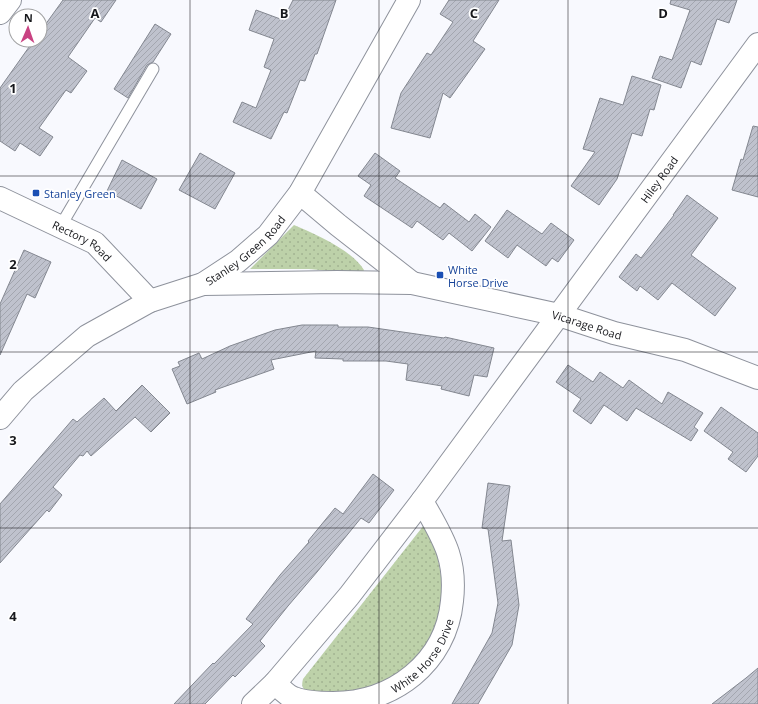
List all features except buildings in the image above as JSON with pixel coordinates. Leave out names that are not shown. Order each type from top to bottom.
[{"type":"street","points":[[0,13],[10,0]]},
{"type":"street","name":"Stanley Green Road","points":[[0,418],[23,391],[88,336],[150,301],[203,284],[238,261],[268,235],[300,193],[409,0]]},
{"type":"street","name":"Hiley Road","points":[[559,315],[758,44]]},
{"type":"street","name":"Vicarage Road","points":[[300,193],[412,283]]},
{"type":"street","name":"Rectory Road","points":[[0,198],[95,243],[150,301]]},
{"type":"street","name":"Vicarage Road","points":[[203,284],[337,282],[412,283],[559,315],[614,333],[685,350],[758,378]]},
{"type":"street","points":[[254,704],[274,684],[349,596],[422,501],[559,315]]},
{"type":"street","name":"White Horse Drive","points":[[274,684],[292,698],[308,702],[342,703],[362,701],[396,687],[412,677],[426,663],[434,652],[447,626],[452,601],[453,584],[450,557],[446,545],[422,501]]},
{"type":"lane","points":[[60,227],[153,69]]},
{"type":"green space","points":[[294,225],[342,249],[364,270],[362,274],[309,269],[250,269]]},
{"type":"green space","points":[[424,525],[434,540],[443,587],[442,604],[438,621],[431,638],[419,655],[404,670],[388,681],[343,696],[304,690],[302,684],[303,679]]},
{"type":"place","name":"Stanley Green","points":[[36,193]]},
{"type":"place","name":"White Horse Drive","points":[[440,275]]}]
